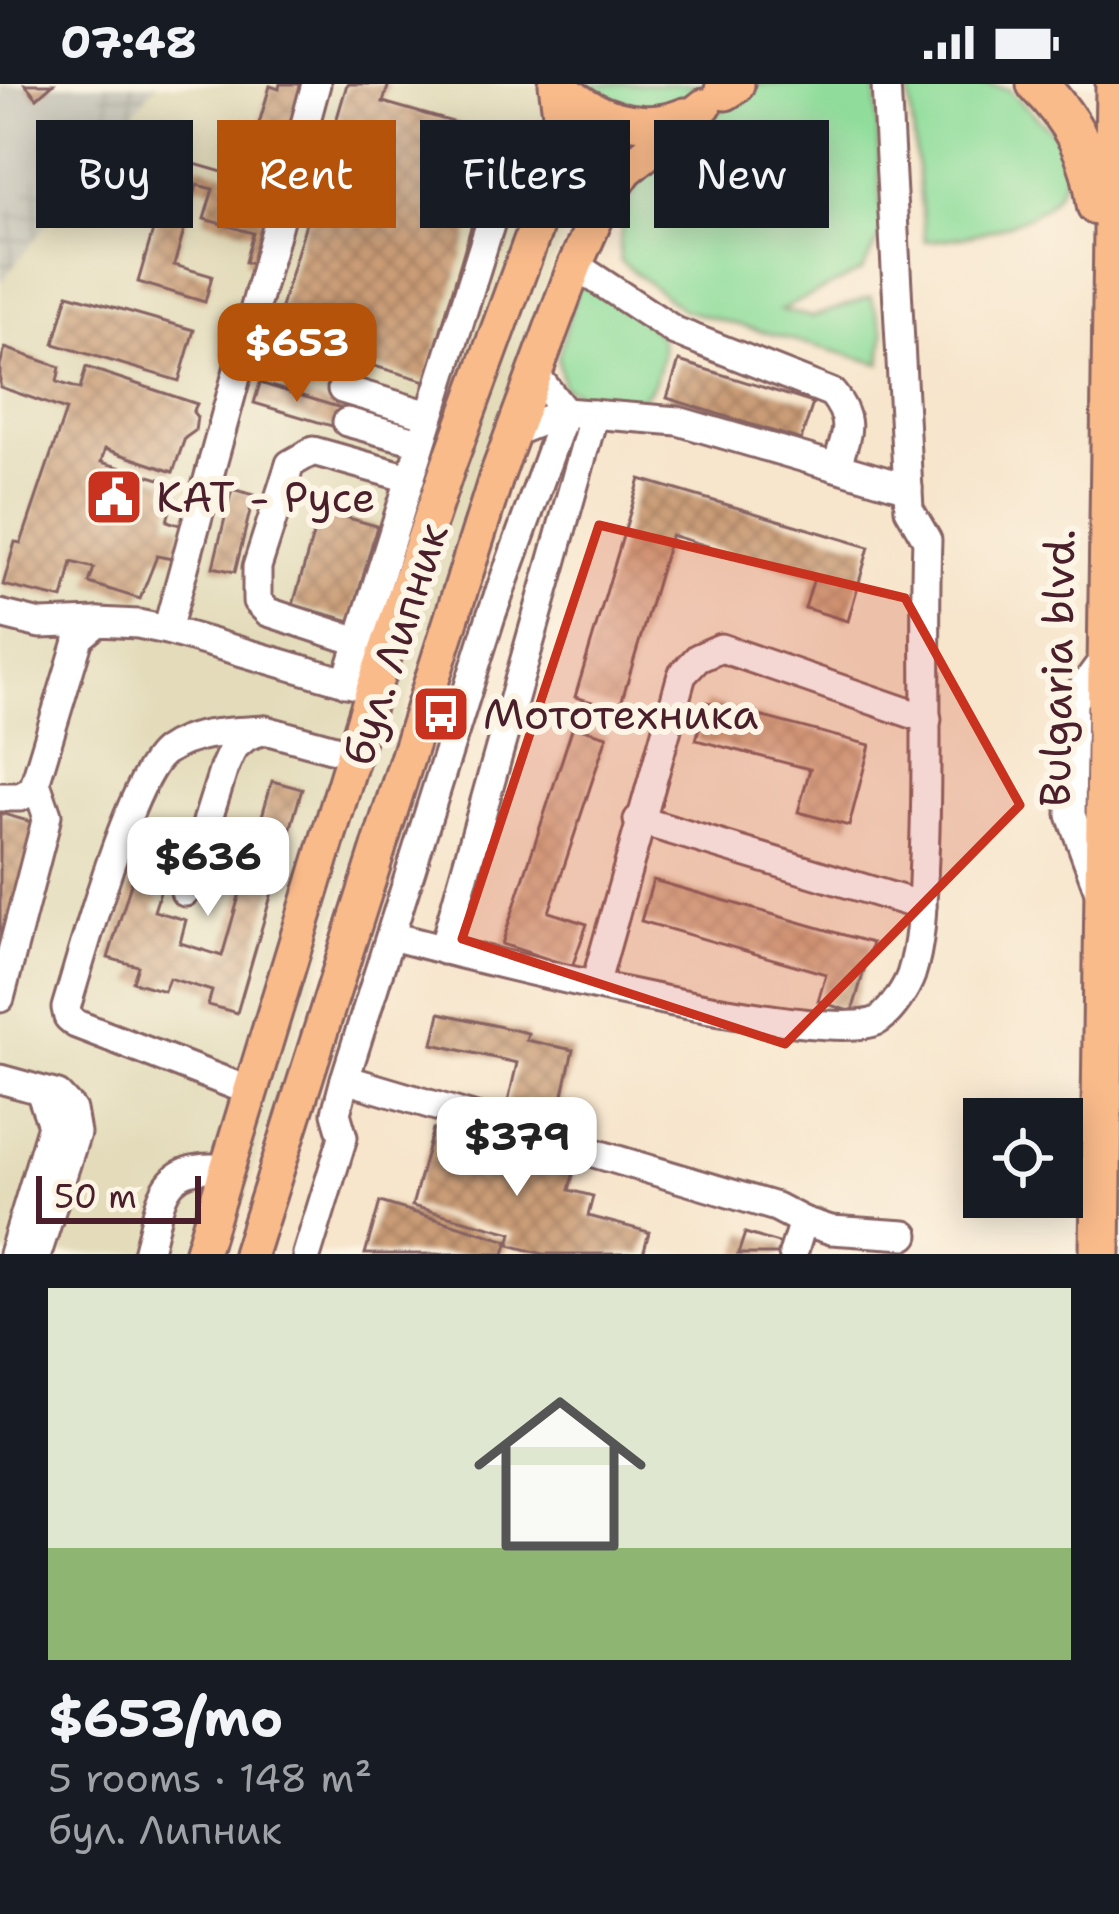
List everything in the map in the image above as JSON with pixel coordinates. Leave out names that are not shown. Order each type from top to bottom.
[{"type":"highway","points":[[1037,84],[1078,134],[1091,170],[1110,361]]},
{"type":"highway","name":"Bulgaria blvd.","points":[[1100,1254],[1116,84]]},
{"type":"main road","points":[[556,84],[580,104],[609,118],[658,121],[723,91]]},
{"type":"main road","name":"бул. Липник","points":[[556,84],[560,120]]},
{"type":"main road","name":"бул. Липник","points":[[255,1253],[295,1104],[514,432],[575,265],[602,205],[626,170],[723,91]]},
{"type":"main road","name":"бул. Липник","points":[[201,1254],[353,754],[360,687],[535,228]]},
{"type":"main road","points":[[250,1091],[295,1104]]},
{"type":"lane","points":[[167,630],[316,84]]},
{"type":"lane","points":[[391,936],[740,1014],[856,1028],[879,1021],[909,981],[920,941],[922,906],[927,540],[909,509],[886,84]]},
{"type":"lane","points":[[0,614],[40,624],[138,623],[360,687],[360,642],[489,228]]},
{"type":"lane","points":[[575,265],[675,331],[832,392],[847,412],[847,434],[836,467]]},
{"type":"lane","points":[[535,374],[579,413]]},
{"type":"lane","points":[[438,387],[473,397]]},
{"type":"lane","points":[[342,389],[425,429]]},
{"type":"lane","points":[[514,432],[579,413],[678,422],[908,488]]},
{"type":"lane","points":[[308,1254],[343,1137],[336,1113],[344,1079],[491,616],[579,413]]},
{"type":"lane","points":[[443,950],[579,413]]},
{"type":"lane","points":[[347,422],[425,429]]},
{"type":"lane","points":[[360,642],[268,612],[257,601],[257,567],[290,464],[300,455],[313,451],[409,478]]},
{"type":"lane","points":[[0,796],[29,794],[36,783],[71,654],[79,638],[98,622]]},
{"type":"lane","points":[[595,985],[682,675],[698,658],[721,649],[927,719]]},
{"type":"lane","points":[[185,892],[233,748],[265,730]]},
{"type":"lane","points":[[250,1091],[68,1017],[66,1008],[110,863],[161,754],[198,737],[265,730],[353,754]]},
{"type":"lane","points":[[0,998],[47,815],[36,783]]},
{"type":"lane","points":[[638,820],[922,906]]},
{"type":"lane","points":[[0,1079],[58,1095],[73,1110],[76,1132],[38,1254]]},
{"type":"lane","points":[[344,1079],[776,1207],[830,1242],[905,1235]]},
{"type":"lane","points":[[14,1254],[52,1125],[40,1091]]},
{"type":"lane","points":[[295,1104],[336,1113]]},
{"type":"lane","points":[[147,1254],[174,1177],[199,1166],[226,1169]]},
{"type":"lane","points":[[793,1254],[803,1221]]},
{"type":"highlighted area","points":[[599,525],[905,598],[1020,805],[785,1044],[462,939]]},
{"type":"shaded area","points":[[0,84],[156,84],[128,120],[36,120],[36,228],[44,228],[0,284]]},
{"type":"shaded area","points":[[0,84],[110,84],[82,120],[36,120],[36,178],[0,224]]},
{"type":"shaded area","points":[[156,84],[569,84],[593,107],[593,120],[420,120],[420,228],[565,228],[255,1164],[230,1254],[0,1254],[0,284],[44,228],[193,228],[193,120],[128,120]]},
{"type":"green space","points":[[577,84],[708,84],[673,103],[642,108],[612,101]]},
{"type":"green space","points":[[759,84],[876,84],[882,234],[862,271],[781,310],[812,317],[871,297],[884,333],[881,364],[683,310],[620,261],[622,228],[630,228],[630,201],[654,165],[654,228],[829,228],[829,120],[708,120]]},
{"type":"green space","points":[[914,84],[985,84],[1008,89],[1068,147],[1057,193],[1016,222],[977,234],[925,241],[909,92]]},
{"type":"green space","points":[[579,281],[658,334],[662,348],[658,371],[642,397],[619,403],[563,387],[558,357]]},
{"type":"building","points":[[25,84],[53,84],[37,98]]},
{"type":"building","points":[[280,84],[312,84],[302,120],[260,120],[270,86],[279,89]]},
{"type":"building","points":[[347,84],[389,84],[383,102],[446,120],[420,120],[420,228],[471,228],[426,381],[353,360],[355,351],[275,328],[305,228],[396,228],[396,120],[336,120]]},
{"type":"building","points":[[193,164],[217,170],[217,223],[204,219],[213,189],[197,185],[193,199]]},
{"type":"building","points":[[154,228],[185,228],[174,265],[212,276],[205,302],[138,282]]},
{"type":"building","points":[[236,228],[270,228],[259,266],[245,262],[253,233]]},
{"type":"building","points":[[68,294],[194,330],[179,381],[54,344]]},
{"type":"building","points":[[5,348],[60,367],[57,382],[80,389],[86,367],[197,404],[195,431],[185,438],[173,472],[105,449],[101,462],[167,481],[164,492],[174,495],[167,521],[183,526],[172,559],[157,556],[140,599],[89,583],[94,568],[72,562],[63,599],[3,585],[66,410],[0,387]]},
{"type":"building","points":[[679,361],[813,403],[801,440],[667,398]]},
{"type":"building","points":[[260,383],[341,408],[335,427],[254,403]]},
{"type":"building","points":[[640,479],[869,547],[848,621],[805,608],[814,578],[671,535],[619,710],[575,697]]},
{"type":"building","points":[[232,489],[254,495],[235,572],[213,567]]},
{"type":"building","points":[[320,510],[377,526],[351,621],[293,605]]},
{"type":"building","points":[[706,702],[870,745],[849,826],[798,812],[810,769],[696,740]]},
{"type":"building","points":[[573,726],[607,736],[549,912],[587,924],[572,967],[502,944]]},
{"type":"building","points":[[272,781],[302,789],[237,1013],[208,1005],[212,991],[169,978],[164,991],[133,982],[138,966],[108,958],[135,871],[164,880],[154,911],[186,920],[180,943],[222,956]]},
{"type":"building","points":[[0,813],[42,825],[0,968]]},
{"type":"building","points":[[653,880],[872,943],[852,1012],[818,1001],[826,974],[641,921]]},
{"type":"building","points":[[440,1013],[528,1033],[526,1040],[573,1050],[555,1130],[504,1119],[517,1063],[433,1044]]},
{"type":"building","points":[[433,1129],[575,1167],[569,1190],[593,1196],[588,1216],[649,1232],[643,1254],[543,1254],[509,1245],[512,1233],[412,1206]]},
{"type":"building","points":[[380,1202],[508,1241],[504,1254],[365,1254]]},
{"type":"building","points":[[745,1233],[785,1245],[782,1254],[738,1254]]},
{"type":"place","name":"КАТ - Русе","points":[[114,497]]},
{"type":"place","name":"Мототехника","points":[[441,714]]}]
